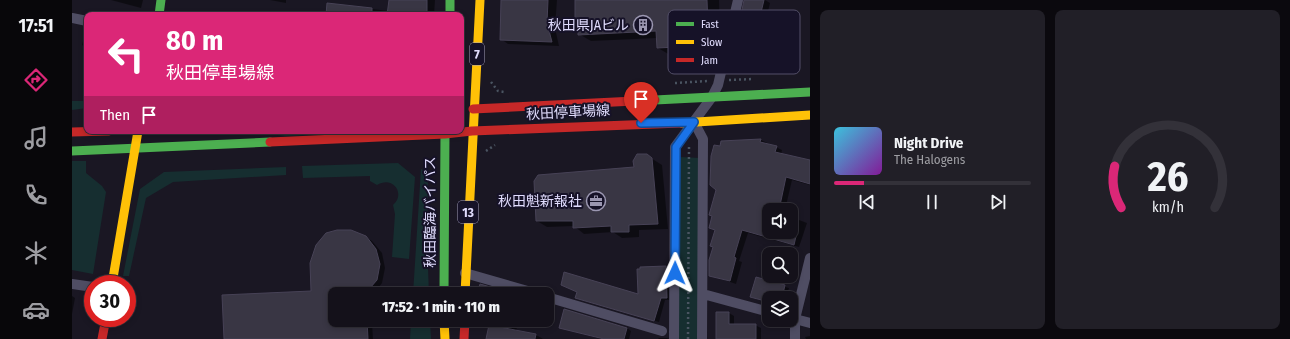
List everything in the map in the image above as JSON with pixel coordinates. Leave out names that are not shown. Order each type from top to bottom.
[{"type":"main road","points":[[160,12],[162,0]]},
{"type":"main road","points":[[450,0],[450,12]]},
{"type":"main road","name":"7","points":[[473,109],[480,0]]},
{"type":"main road","name":"秋田停車場線","points":[[464,110],[810,92]]},
{"type":"main road","name":"13","points":[[465,287],[473,109]]},
{"type":"main road","name":"秋田停車場線","points":[[464,132],[694,122],[810,115]]},
{"type":"main road","points":[[72,132],[84,132]]},
{"type":"main road","points":[[113,275],[137,134]]},
{"type":"main road","name":"秋田停車場線","points":[[72,151],[426,134]]},
{"type":"main road","name":"秋田臨海バイパス","points":[[444,287],[445,134]]},
{"type":"main road","points":[[102,339],[104,327]]},
{"type":"main road","points":[[444,327],[445,339]]},
{"type":"main road","points":[[464,339],[465,327]]},
{"type":"street","points":[[736,10],[738,0]]},
{"type":"street","points":[[72,18],[84,20]]},
{"type":"street","points":[[674,339],[676,147],[712,97],[721,74]]},
{"type":"street","points":[[694,122],[703,139],[702,339]]},
{"type":"street","points":[[798,300],[810,258]]},
{"type":"street","points":[[465,272],[515,287]]},
{"type":"street","points":[[72,284],[84,286]]},
{"type":"street","points":[[702,294],[762,310]]},
{"type":"street","points":[[554,299],[662,331]]},
{"type":"street","points":[[798,319],[810,323]]},
{"type":"street","points":[[794,327],[795,339]]},
{"type":"path","points":[[688,339],[689,144]]},
{"type":"green space","points":[[72,101],[84,101],[84,108],[72,110]]},
{"type":"green space","points":[[268,134],[331,134],[286,136]]},
{"type":"green space","points":[[680,157],[700,158],[698,339],[678,339]]},
{"type":"green space","points":[[72,161],[86,161],[86,173],[102,186],[106,192],[93,274],[72,270]]},
{"type":"green space","points":[[398,163],[415,177],[409,259],[392,257],[395,214],[393,205],[397,201],[398,196],[398,191],[393,184],[388,182],[377,185],[370,181],[370,176],[303,178],[302,166]]},
{"type":"green space","points":[[286,167],[286,175],[173,182],[146,198],[129,275],[123,275],[140,189],[164,172]]},
{"type":"green space","points":[[421,169],[428,172],[427,242],[429,287],[413,287]]},
{"type":"green space","points":[[411,327],[430,327],[431,339],[410,339]]},
{"type":"building","points":[[389,0],[427,0],[427,12],[387,12]]},
{"type":"building","points":[[501,0],[548,0],[547,23],[552,42],[500,40]]},
{"type":"building","name":"秋田県JAビル","points":[[575,0],[707,0],[707,10],[668,10],[668,47],[657,48],[656,31],[578,35],[578,22],[575,21]]},
{"type":"building","points":[[744,0],[764,0],[762,10],[742,10]]},
{"type":"building","points":[[327,3],[372,8],[372,12],[326,12]]},
{"type":"building","points":[[761,139],[760,142],[777,146],[775,152],[810,160],[810,184],[786,177],[780,203],[762,203],[762,236],[742,230],[734,257],[736,258],[730,281],[709,276],[709,260],[713,247],[710,246],[715,230],[709,228],[712,216],[709,215],[716,190],[710,185],[711,156],[714,145],[720,146],[721,141]]},
{"type":"building","name":"秋田魁新報社","points":[[637,154],[647,154],[652,158],[658,224],[629,225],[629,232],[611,232],[611,226],[573,228],[573,221],[536,221],[534,181],[538,175],[634,167],[633,161]]},
{"type":"building","points":[[337,230],[351,230],[366,236],[376,249],[380,264],[377,280],[371,287],[328,287],[328,327],[367,327],[368,339],[224,339],[222,295],[311,291],[310,263],[316,245],[326,233]]},
{"type":"building","points":[[773,239],[795,239],[794,245]]},
{"type":"building","points":[[666,266],[667,298],[661,298],[654,321],[575,298],[577,292],[561,285],[564,272],[638,294],[637,269],[640,269],[640,267]]},
{"type":"building","points":[[756,277],[762,279],[762,283],[778,283],[785,285],[784,291],[762,291],[762,300],[750,297]]},
{"type":"building","points":[[480,284],[490,287],[479,287]]},
{"type":"building","points":[[564,309],[627,328],[624,339],[604,339],[559,328]]},
{"type":"building","points":[[716,312],[729,312],[729,324],[756,324],[756,339],[716,339]]},
{"type":"building","points":[[489,327],[499,327],[536,334],[535,339],[486,339]]},
{"type":"traffic: fast","points":[[159,12],[161,0]]},
{"type":"traffic: fast","points":[[450,0],[450,12]]},
{"type":"traffic: fast","points":[[655,100],[810,92]]},
{"type":"traffic: fast","points":[[444,287],[445,134]]},
{"type":"traffic: fast","points":[[72,151],[270,142]]},
{"type":"traffic: slow","points":[[465,287],[480,0]]},
{"type":"traffic: slow","points":[[681,123],[810,115]]},
{"type":"traffic: slow","points":[[114,275],[137,134]]},
{"type":"traffic: slow","points":[[444,327],[445,339]]},
{"type":"traffic: jam","points":[[473,109],[655,100]]},
{"type":"traffic: jam","points":[[472,131],[681,123]]},
{"type":"traffic: jam","points":[[464,132],[472,131]]},
{"type":"traffic: jam","points":[[72,132],[84,132]]},
{"type":"traffic: jam","points":[[270,142],[445,134]]},
{"type":"traffic: jam","points":[[102,339],[104,327]]},
{"type":"traffic: jam","points":[[464,339],[465,327]]},
{"type":"place","name":"秋田県JAビル","points":[[643,25]]},
{"type":"place","name":"秋田魁新報社","points":[[596,201]]},
{"type":"route","points":[[641,123],[694,122],[676,147],[675,273]]}]
